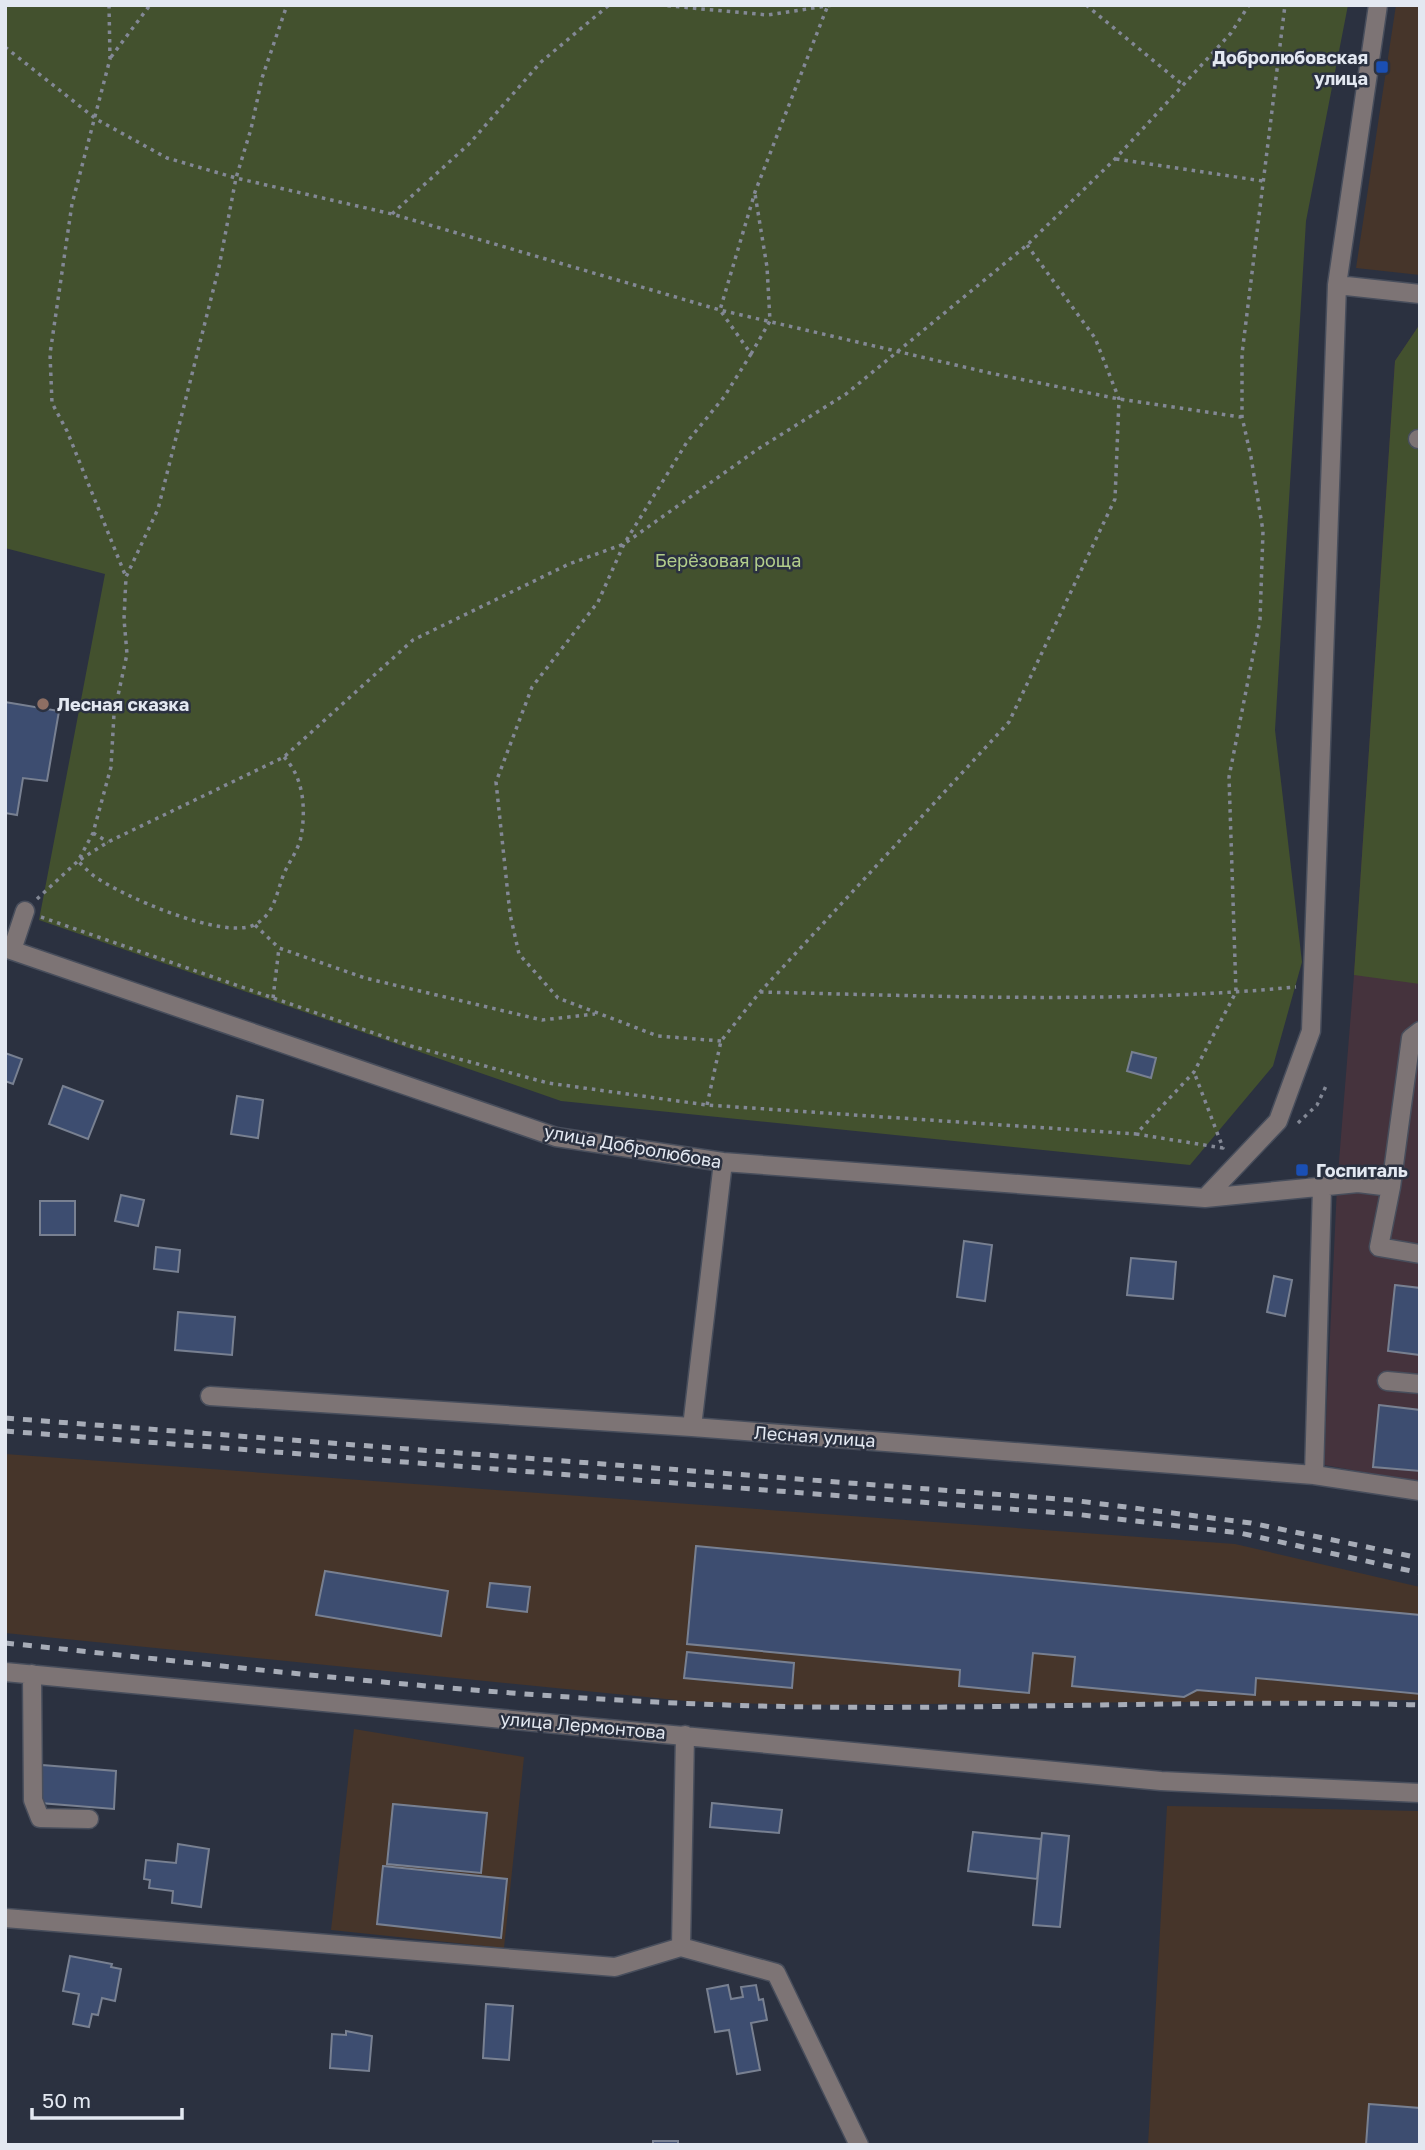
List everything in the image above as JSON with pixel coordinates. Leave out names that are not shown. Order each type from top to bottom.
[{"type":"street","points":[[1205,1198],[1278,1121],[1311,1031],[1337,285],[1378,5]]},
{"type":"street","points":[[1337,285],[1420,294]]},
{"type":"street","points":[[9,949],[25,911]]},
{"type":"street","name":"улица Добролюбова","points":[[9,949],[556,1137],[723,1162],[1205,1198],[1358,1183],[1391,1187]]},
{"type":"street","points":[[1420,1031],[1411,1038],[1391,1187],[1379,1247],[1420,1254]]},
{"type":"street","points":[[692,1427],[723,1162]]},
{"type":"street","points":[[1314,1475],[1322,1188]]},
{"type":"street","points":[[1387,1381],[1420,1384]]},
{"type":"street","name":"Лесная улица","points":[[210,1396],[692,1427],[1314,1475],[1420,1491]]},
{"type":"street","name":"улица Лермонтова","points":[[5,1672],[1161,1781],[1420,1793]]},
{"type":"street","points":[[32,1674],[33,1800],[40,1818],[89,1819]]},
{"type":"street","points":[[681,1947],[685,1735]]},
{"type":"street","points":[[5,1918],[615,1968],[681,1947],[776,1973],[859,2145]]},
{"type":"path","points":[[109,5],[110,59],[72,204],[50,354],[52,403],[67,430],[126,577]]},
{"type":"path","points":[[110,59],[150,5]]},
{"type":"path","points":[[78,862],[93,833],[110,767],[114,714],[127,654],[124,619],[126,577],[159,509],[219,267],[236,178],[251,129],[262,78],[286,5]]},
{"type":"path","points":[[392,214],[469,144],[541,62],[609,5]]},
{"type":"path","points":[[660,5],[768,15],[830,6]]},
{"type":"path","points":[[1086,5],[1183,85]]},
{"type":"path","points":[[1194,1072],[1223,1148],[1136,1134],[707,1105],[548,1083],[411,1046],[25,911],[78,862],[108,842],[284,757],[413,640],[569,564],[624,544],[758,449],[846,394],[1027,245],[1115,159],[1231,33],[1249,5]]},
{"type":"path","points":[[1136,1134],[1194,1072],[1236,992],[1229,777],[1260,620],[1263,531],[1251,457],[1241,417],[1242,354],[1285,5]]},
{"type":"path","points":[[720,310],[755,192],[830,6]]},
{"type":"path","points":[[5,47],[96,119],[167,158],[236,178],[392,214],[720,310],[1119,399],[1241,417]]},
{"type":"path","points":[[1115,159],[1263,181]]},
{"type":"path","points":[[721,1041],[658,1036],[558,998],[519,954],[510,914],[496,782],[532,687],[598,602],[624,544],[687,442],[724,397],[770,321],[767,267],[755,192]]},
{"type":"path","points":[[707,1105],[721,1041],[760,992],[1009,722],[1115,499],[1119,399],[1095,338],[1027,245]]},
{"type":"path","points":[[720,310],[751,354]]},
{"type":"path","points":[[78,862],[95,877],[139,900],[204,925],[236,929],[254,925],[273,908],[284,875],[301,839],[302,788],[295,768],[284,757]]},
{"type":"path","points":[[93,833],[108,842]]},
{"type":"path","points":[[254,925],[279,948],[365,978],[542,1020],[597,1013]]},
{"type":"path","points":[[273,998],[279,948]]},
{"type":"path","points":[[760,992],[1064,998],[1236,992],[1312,985]]},
{"type":"shaded area","points":[[1396,5],[1420,5],[1420,275],[1356,268]]},
{"type":"shaded area","points":[[1418,327],[1420,1482],[1324,1465],[1337,1186],[1354,975],[1395,361]]},
{"type":"shaded area","points":[[5,1454],[1235,1544],[1420,1587],[1420,1700],[794,1705],[686,1701],[5,1633]]},
{"type":"shaded area","points":[[354,1729],[524,1757],[504,1948],[331,1930]]},
{"type":"shaded area","points":[[1167,1806],[1420,1811],[1420,2145],[1148,2145]]},
{"type":"green space","name":"Берёзовая роща","points":[[5,5],[1348,5],[1306,221],[1275,730],[1302,962],[1273,1066],[1190,1165],[561,1101],[39,920],[105,574],[5,548]]},
{"type":"green space","points":[[1418,327],[1420,984],[1354,975],[1395,361]]},
{"type":"building","points":[[5,702],[59,711],[47,781],[23,778],[17,815],[5,813]]},
{"type":"building","points":[[1132,1052],[1156,1058],[1151,1078],[1127,1071]]},
{"type":"building","points":[[5,1053],[22,1059],[13,1084],[5,1081]]},
{"type":"building","points":[[63,1086],[103,1101],[88,1139],[49,1124]]},
{"type":"building","points":[[237,1096],[263,1100],[258,1138],[231,1134]]},
{"type":"building","points":[[121,1195],[144,1200],[138,1226],[115,1221]]},
{"type":"building","points":[[40,1201],[75,1201],[75,1235],[40,1235]]},
{"type":"building","points":[[964,1241],[992,1245],[985,1301],[957,1297]]},
{"type":"building","points":[[156,1247],[180,1250],[178,1272],[154,1269]]},
{"type":"building","points":[[1131,1258],[1176,1262],[1173,1299],[1127,1295]]},
{"type":"building","points":[[1274,1276],[1292,1280],[1285,1316],[1267,1312]]},
{"type":"building","points":[[1395,1285],[1420,1288],[1420,1355],[1388,1351]]},
{"type":"building","points":[[178,1312],[235,1317],[232,1355],[175,1350]]},
{"type":"building","points":[[1379,1405],[1420,1410],[1420,1471],[1373,1467]]},
{"type":"building","points":[[696,1546],[1420,1615],[1420,1694],[1256,1678],[1255,1695],[1197,1690],[1184,1697],[1072,1686],[1075,1657],[1033,1653],[1029,1693],[959,1686],[960,1670],[687,1644]]},
{"type":"building","points":[[325,1571],[448,1591],[441,1636],[316,1615]]},
{"type":"building","points":[[490,1583],[530,1587],[527,1612],[487,1607]]},
{"type":"building","points":[[687,1652],[794,1663],[792,1688],[684,1678]]},
{"type":"building","points":[[42,1765],[116,1771],[114,1809],[40,1803]]},
{"type":"building","points":[[712,1803],[782,1810],[779,1833],[710,1827]]},
{"type":"building","points":[[393,1804],[487,1813],[481,1873],[387,1864]]},
{"type":"building","points":[[973,1832],[1041,1839],[1037,1879],[968,1871]]},
{"type":"building","points":[[1042,1833],[1069,1836],[1060,1927],[1033,1925]]},
{"type":"building","points":[[178,1844],[209,1849],[201,1907],[172,1903],[173,1891],[149,1888],[150,1880],[144,1879],[146,1860],[176,1863]]},
{"type":"building","points":[[383,1866],[507,1879],[501,1938],[377,1924]]},
{"type":"building","points":[[70,1956],[112,1964],[111,1967],[121,1969],[115,2001],[102,1998],[98,2015],[92,2014],[89,2027],[73,2024],[79,1994],[63,1991]]},
{"type":"building","points":[[728,1985],[731,1999],[743,1997],[741,1987],[756,1985],[759,2000],[763,1999],[767,2020],[751,2023],[760,2070],[737,2074],[729,2030],[715,2032],[707,1989]]},
{"type":"building","points":[[486,2004],[513,2006],[509,2060],[483,2058]]},
{"type":"building","points":[[346,2031],[372,2036],[369,2071],[330,2068],[332,2034],[346,2035]]},
{"type":"building","points":[[1369,2104],[1420,2108],[1420,2145],[1366,2145]]},
{"type":"building","points":[[653,2141],[678,2141],[678,2145],[653,2145]]},
{"type":"railway","points":[[5,1418],[1071,1500],[1251,1523],[1420,1558]]},
{"type":"railway","points":[[5,1431],[1074,1514],[1240,1533],[1420,1573]]},
{"type":"railway","points":[[5,1643],[439,1687],[700,1704],[790,1707],[1240,1703],[1420,1705]]},
{"type":"place","name":"Добролюбовская улица","points":[[1382,67]]},
{"type":"place","name":"Лесная сказка","points":[[43,704]]},
{"type":"place","name":"Госпиталь","points":[[1302,1170]]}]
